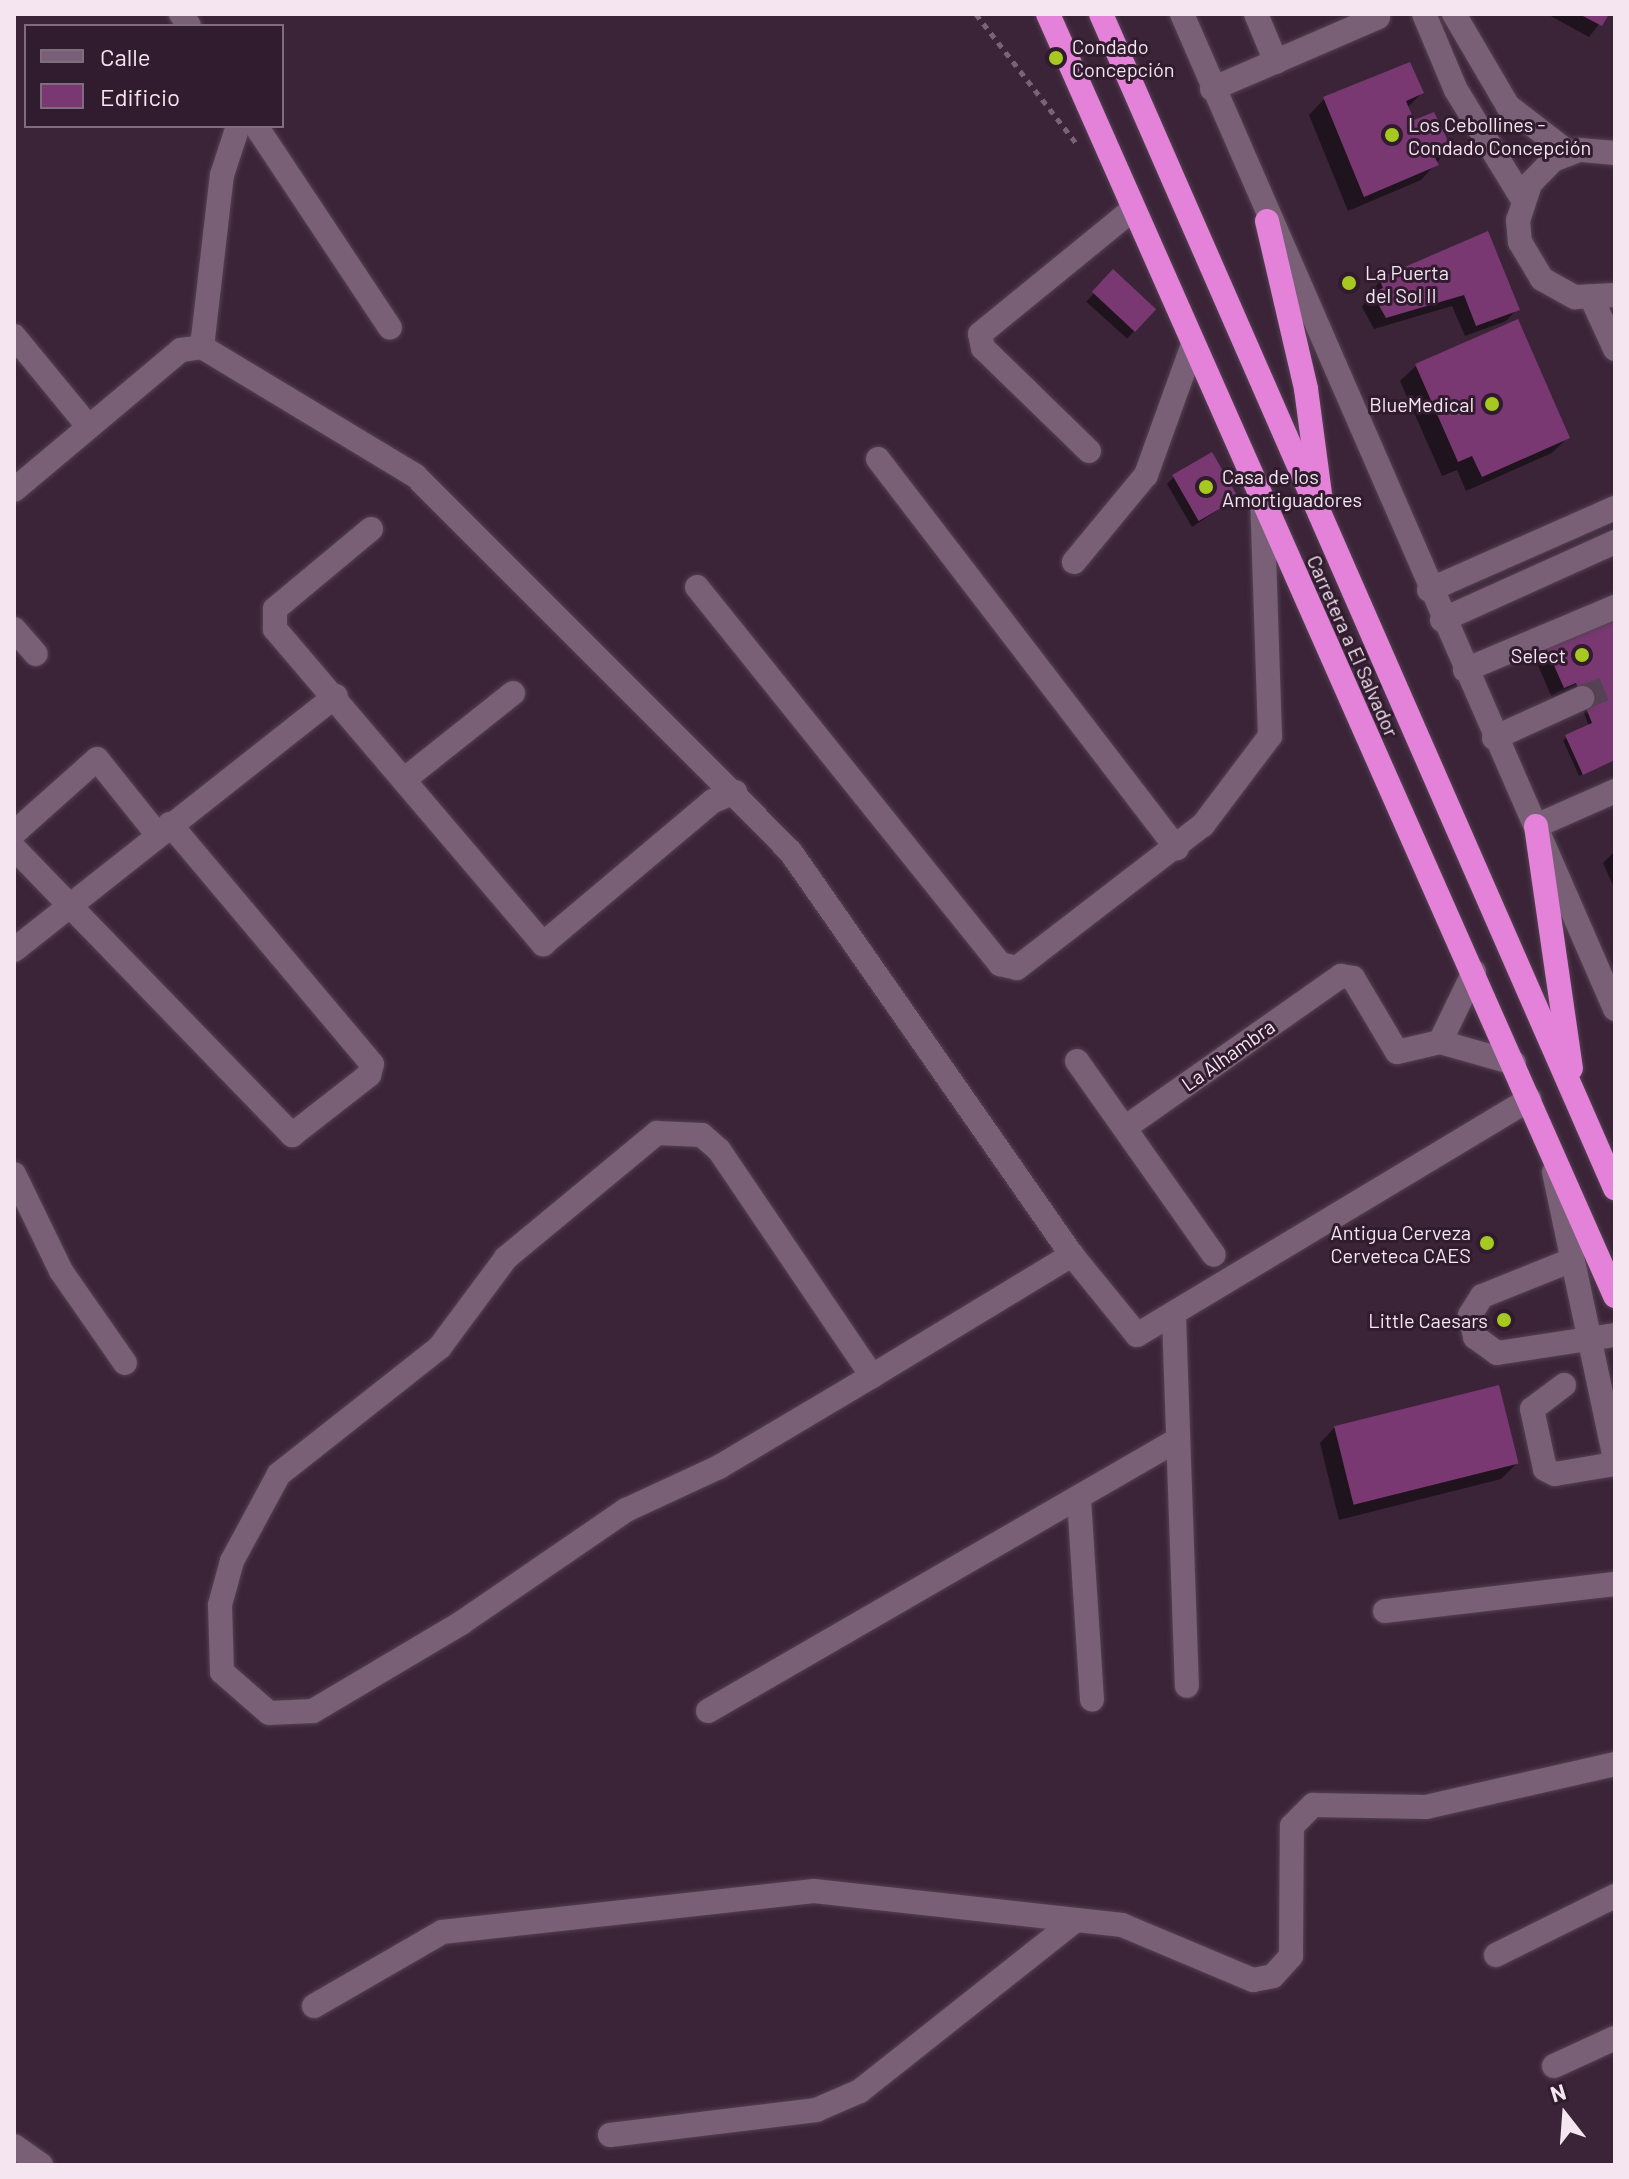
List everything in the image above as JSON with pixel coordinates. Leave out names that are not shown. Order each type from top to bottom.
[{"type":"highway","name":"Carretera a El Salvador","points":[[1048,14],[1191,350],[1474,972],[1615,1296]]},
{"type":"highway","name":"Carretera a El Salvador","points":[[1101,14],[1615,1188]]},
{"type":"highway","points":[[1267,221],[1306,389],[1325,527]]},
{"type":"highway","points":[[1536,826],[1576,1098]]},
{"type":"street","points":[[1182,14],[1267,221],[1494,738],[1609,980],[1615,1009]]},
{"type":"street","points":[[1256,14],[1276,62]]},
{"type":"street","points":[[1424,14],[1438,49],[1522,198]]},
{"type":"street","points":[[1437,14],[1438,49]]},
{"type":"street","points":[[1454,14],[1508,106],[1574,152],[1615,153]]},
{"type":"street","points":[[1212,89],[1378,17]]},
{"type":"street","points":[[202,347],[222,175],[237,128]]},
{"type":"street","points":[[257,128],[390,328]]},
{"type":"street","points":[[1615,135],[1574,152],[1540,171],[1522,198],[1519,231],[1528,262],[1559,291],[1603,297],[1615,349]]},
{"type":"street","points":[[1089,451],[983,348],[980,334],[1131,211]]},
{"type":"street","points":[[14,336],[88,426]]},
{"type":"street","points":[[14,490],[181,350],[202,347],[416,476],[735,792],[797,860],[1072,1255],[1130,1331],[1146,1333],[1174,1317],[1529,1099]]},
{"type":"street","points":[[1074,562],[1146,475],[1191,350]]},
{"type":"street","points":[[878,459],[1177,849]]},
{"type":"street","points":[[697,587],[1000,964],[1017,968],[1177,849],[1225,803],[1270,736],[1269,619],[1262,501]]},
{"type":"street","points":[[1429,590],[1615,508]]},
{"type":"street","points":[[371,529],[275,609],[272,620],[548,945],[713,801],[735,792]]},
{"type":"street","points":[[1442,620],[1615,542]]},
{"type":"street","points":[[1269,619],[1303,594]]},
{"type":"street","points":[[1465,670],[1615,607]]},
{"type":"street","points":[[14,629],[36,654]]},
{"type":"street","points":[[405,779],[513,693]]},
{"type":"street","points":[[14,950],[63,906],[336,696]]},
{"type":"street","points":[[1494,738],[1582,698]]},
{"type":"street","points":[[14,833],[97,759],[372,1064],[369,1075],[299,1132],[287,1134],[63,906],[14,848]]},
{"type":"street","points":[[1536,826],[1615,791]]},
{"type":"street","points":[[1440,1042],[1474,972]]},
{"type":"street","name":"La Alhambra","points":[[1126,1127],[1341,976],[1353,978],[1397,1052],[1440,1042],[1514,1063]]},
{"type":"street","points":[[1077,1061],[1214,1255]]},
{"type":"street","points":[[872,1376],[719,1150],[702,1135],[657,1133],[506,1258],[440,1347],[279,1474],[247,1526],[224,1590],[222,1672],[269,1713],[313,1711],[461,1623],[626,1510],[719,1467],[872,1376],[1072,1255]]},
{"type":"street","points":[[1547,1138],[1615,1462],[1555,1474],[1545,1469],[1532,1409],[1564,1385]]},
{"type":"street","points":[[14,1174],[61,1271],[125,1363]]},
{"type":"street","points":[[1572,1260],[1482,1296],[1471,1326],[1481,1345],[1497,1353],[1589,1344],[1615,1335]]},
{"type":"street","points":[[1174,1317],[1187,1686]]},
{"type":"street","points":[[708,1711],[1177,1440]]},
{"type":"street","points":[[1079,1499],[1092,1700]]},
{"type":"street","points":[[1385,1611],[1615,1584]]},
{"type":"street","points":[[314,2006],[442,1932],[814,1891],[1072,1923],[1122,1925],[1253,1980],[1273,1976],[1291,1956],[1292,1826],[1313,1805],[1426,1807],[1615,1764]]},
{"type":"street","points":[[1496,1955],[1615,1896]]},
{"type":"street","points":[[610,2135],[816,2110],[860,2091],[1072,1923]]},
{"type":"street","points":[[1554,2066],[1615,2038]]},
{"type":"street","points":[[14,2146],[41,2165]]},
{"type":"path","points":[[976,14],[1084,153]]},
{"type":"building","points":[[1579,14],[1609,14],[1602,26]]},
{"type":"building","name":"Los Cebollines - Condado Concepción","points":[[1410,62],[1424,93],[1406,101],[1414,120],[1434,112],[1452,149],[1434,156],[1439,165],[1364,197],[1323,97]]},
{"type":"building","points":[[1488,231],[1520,310],[1476,326],[1464,295],[1386,318],[1372,293],[1383,288],[1379,278]]},
{"type":"building","points":[[1113,269],[1156,309],[1135,332],[1092,292]]},
{"type":"building","points":[[1518,319],[1570,438],[1482,477],[1472,456],[1458,462],[1415,364]]},
{"type":"building","name":"Casa de los Amortiguadores","points":[[1212,452],[1238,498],[1199,521],[1172,475]]},
{"type":"building","points":[[1615,613],[1615,760],[1583,775],[1565,735],[1592,723],[1576,683],[1564,688],[1544,643]]},
{"type":"building","points":[[1499,1385],[1519,1464],[1354,1505],[1334,1426]]},
{"type":"tunnel","points":[[1582,698],[1615,685]]},
{"type":"place","name":"Condado Concepción","points":[[1056,58]]},
{"type":"place","name":"Los Cebollines - Condado Concepción","points":[[1392,135]]},
{"type":"place","name":"La Puerta del Sol II","points":[[1349,283]]},
{"type":"place","name":"BlueMedical","points":[[1492,404]]},
{"type":"place","name":"Casa de los Amortiguadores","points":[[1206,487]]},
{"type":"place","name":"Select","points":[[1582,655]]},
{"type":"place","name":"Antigua Cerveza Cerveteca CAES","points":[[1487,1243]]},
{"type":"place","name":"Little Caesars","points":[[1504,1320]]}]
